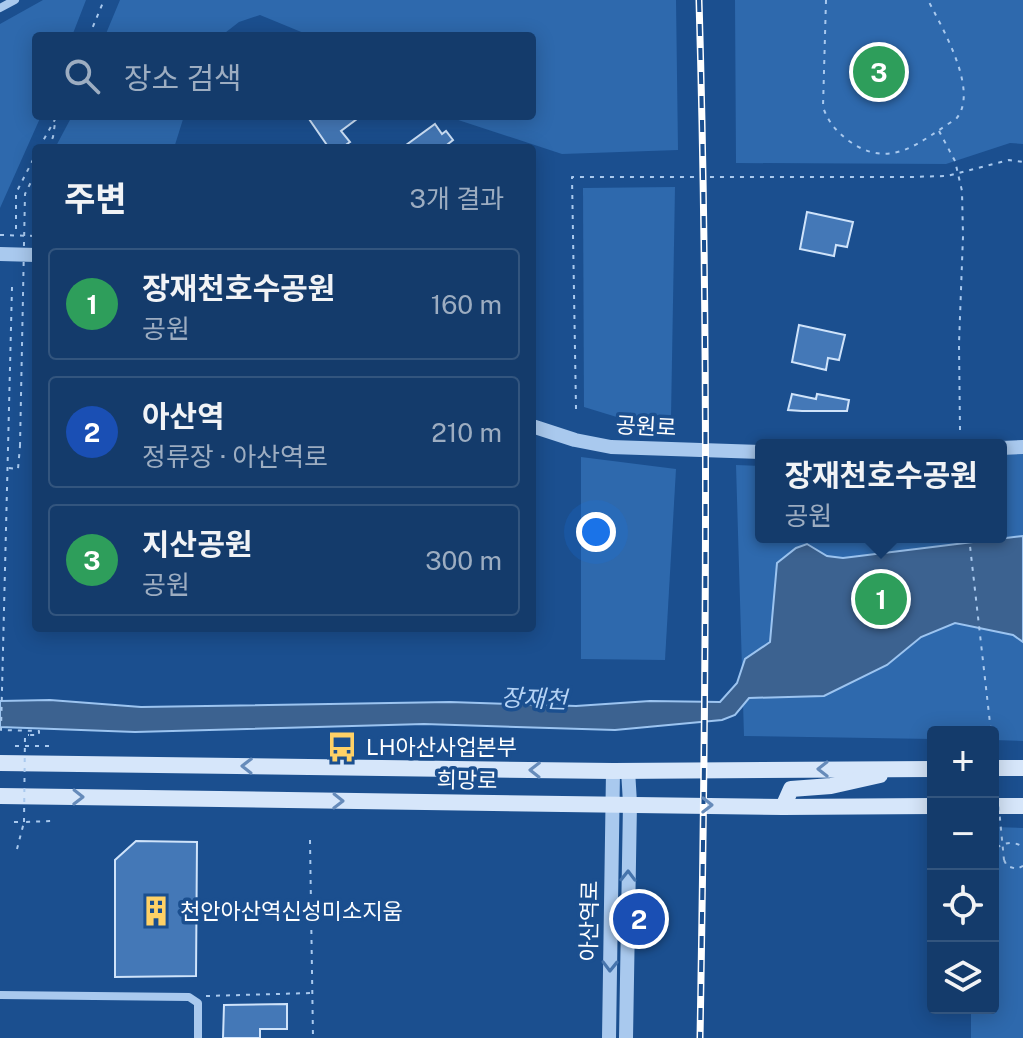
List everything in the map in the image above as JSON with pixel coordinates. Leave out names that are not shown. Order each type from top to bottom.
[{"type":"main road","name":"희망로","points":[[0,763],[620,770],[927,769]]},
{"type":"main road","points":[[999,768],[1023,768]]},
{"type":"main road","points":[[783,807],[791,789],[853,782],[901,769]]},
{"type":"main road","name":"희망로","points":[[0,796],[783,807],[927,806]]},
{"type":"main road","points":[[999,806],[1023,806]]},
{"type":"street","points":[[0,8],[15,0]]},
{"type":"street","points":[[0,254],[32,255]]},
{"type":"street","name":"공원로","points":[[536,427],[611,447],[755,452]]},
{"type":"street","points":[[620,770],[622,804]]},
{"type":"street","name":"아산역로","points":[[609,1038],[622,804]]},
{"type":"street","name":"아산역로","points":[[622,804],[626,1038]]},
{"type":"street","points":[[0,995],[189,997],[198,1003],[198,1038]]},
{"type":"path","points":[[91,32],[104,0]]},
{"type":"path","points":[[826,0],[823,107],[836,130],[869,152],[886,155],[905,151],[962,112],[964,89],[954,55],[928,0]]},
{"type":"path","points":[[41,144],[55,122]]},
{"type":"path","points":[[50,144],[55,122]]},
{"type":"path","points":[[938,130],[959,172],[963,236],[960,430]]},
{"type":"path","points":[[576,409],[572,177],[947,176],[1009,160],[1023,162]]},
{"type":"path","points":[[16,229],[16,193],[32,162]]},
{"type":"path","points":[[8,468],[18,469],[20,446],[25,194],[32,180]]},
{"type":"path","points":[[0,235],[32,236]]},
{"type":"path","points":[[12,287],[1,730],[39,731],[39,735],[25,735],[24,822],[17,849]]},
{"type":"path","points":[[970,543],[990,726]]},
{"type":"path","points":[[15,746],[50,746]]},
{"type":"path","points":[[999,798],[1004,860],[1012,868],[1023,866]]},
{"type":"path","points":[[14,822],[53,821]]},
{"type":"path","points":[[310,840],[313,1038]]},
{"type":"path","points":[[999,846],[1012,843],[1023,847]]},
{"type":"path","points":[[206,996],[313,993]]},
{"type":"shaded area","points":[[43,0],[86,0],[74,32],[32,32],[32,120],[39,120],[0,208],[0,24]]},
{"type":"shaded area","points":[[120,0],[676,0],[678,150],[562,154],[458,120],[536,120],[536,32],[301,32],[260,15],[239,22],[226,32],[107,32]]},
{"type":"shaded area","points":[[735,0],[1023,0],[1023,144],[1010,143],[946,164],[736,163]]},
{"type":"shaded area","points":[[70,120],[183,120],[175,144],[57,144]]},
{"type":"shaded area","points":[[675,187],[671,417],[620,418],[584,407],[583,188]]},
{"type":"shaded area","points":[[1023,453],[1023,741],[999,740],[999,726],[927,726],[927,739],[744,736],[736,465],[755,466],[755,543],[1007,543],[1007,454]]},
{"type":"shaded area","points":[[581,457],[676,469],[665,660],[581,659]]},
{"type":"shaded area","points":[[1023,536],[1023,642],[1013,635],[955,623],[921,637],[887,665],[824,696],[749,698],[735,715],[722,720],[615,730],[424,724],[135,732],[0,727],[0,701],[50,700],[141,707],[450,702],[576,706],[650,701],[720,702],[737,683],[745,659],[770,642],[777,563],[796,548],[807,544],[827,556],[843,558],[966,543],[1007,543],[1007,538]]},
{"type":"shaded area","points":[[999,827],[1023,828],[1023,1038],[971,1038],[971,1014],[999,1014]]},
{"type":"building","points":[[310,120],[356,120],[341,131],[350,142],[326,144]]},
{"type":"building","points":[[435,124],[442,134],[446,131],[453,140],[448,144],[408,144]]},
{"type":"building","points":[[807,212],[853,222],[847,247],[836,245],[834,256],[800,249]]},
{"type":"building","points":[[799,325],[845,335],[839,360],[828,358],[826,370],[792,362]]},
{"type":"building","points":[[792,394],[816,399],[817,394],[849,400],[847,411],[788,410]]},
{"type":"building","points":[[136,841],[197,842],[196,976],[115,977],[115,860]]},
{"type":"building","points":[[287,1004],[287,1029],[260,1029],[260,1038],[223,1038],[224,1005]]},
{"type":"railway","points":[[699,0],[706,519],[700,1038]]},
{"type":"place","name":"지산공원","points":[[879,72]]},
{"type":"place","name":"장재천호수공원","points":[[881,599]]},
{"type":"place","name":"LH아산사업본부","points":[[342,747]]},
{"type":"place","name":"천안아산역신성미소지움","points":[[156,911]]},
{"type":"place","name":"아산역","points":[[639,919]]},
{"type":"water label","name":"장재천","points":[[534,698]]}]
